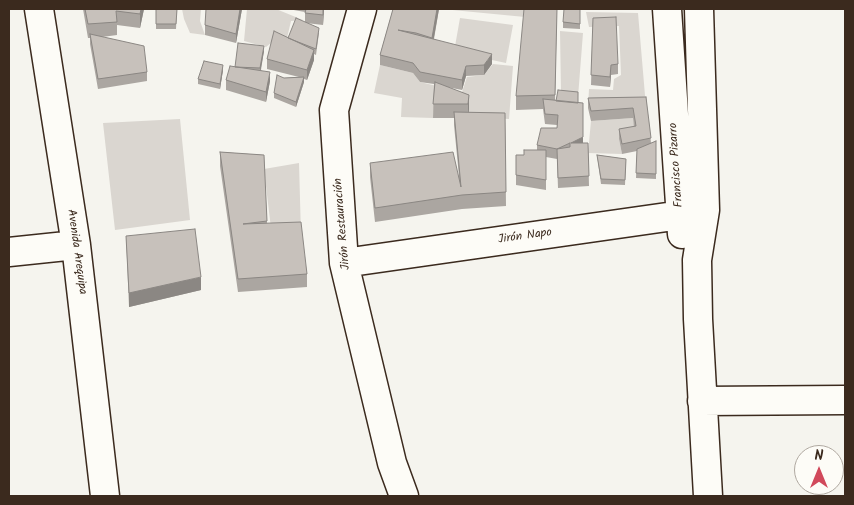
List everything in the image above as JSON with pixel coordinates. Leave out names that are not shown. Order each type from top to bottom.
[{"type":"street","name":"Avenida Arequipa","points":[[39,9],[76,245],[105,496]]},
{"type":"street","name":"Jirón Restauración","points":[[362,9],[334,110],[344,263],[392,463],[404,496]]},
{"type":"street","name":"Francisco Pizarro","points":[[667,9],[693,213]]},
{"type":"street","name":"Francisco Pizarro","points":[[699,9],[693,213],[683,261],[698,319],[708,496]]},
{"type":"street","name":"Jirón Napo","points":[[344,263],[693,213]]},
{"type":"street","points":[[9,252],[76,245]]},
{"type":"street","points":[[702,401],[845,400]]},
{"type":"shaded area","points":[[182,9],[201,9],[200,21],[205,35],[190,33]]},
{"type":"shaded area","points":[[247,9],[276,9],[303,20],[291,21],[287,38],[277,38],[266,47],[244,41]]},
{"type":"shaded area","points":[[442,9],[525,9],[525,17]]},
{"type":"shaded area","points":[[586,12],[638,13],[646,107],[588,108],[589,89],[613,90],[614,79],[621,75],[619,26],[589,27]]},
{"type":"shaded area","points":[[460,18],[513,25],[506,63],[454,52]]},
{"type":"shaded area","points":[[560,31],[583,33],[578,97],[561,92]]},
{"type":"shaded area","points":[[493,64],[513,66],[509,119],[468,117],[435,97],[433,118],[401,117],[402,98],[374,93],[380,65],[413,73],[420,82],[462,92],[467,77],[484,75]]},
{"type":"shaded area","points":[[633,118],[636,136],[619,139],[622,154],[588,153],[591,121]]},
{"type":"shaded area","points":[[180,119],[190,220],[115,230],[103,123]]},
{"type":"shaded area","points":[[299,163],[301,235],[272,237],[264,169]]},
{"type":"building","points":[[85,9],[141,9],[140,14],[116,11],[117,22],[88,24]]},
{"type":"building","points":[[156,9],[177,9],[176,24],[156,24]]},
{"type":"building","points":[[206,9],[240,9],[236,34],[205,25]]},
{"type":"building","points":[[306,9],[323,9],[323,15],[305,13]]},
{"type":"building","points":[[393,9],[437,9],[432,38],[398,30],[492,54],[484,65],[466,66],[462,80],[420,72],[413,63],[380,55]]},
{"type":"building","points":[[524,9],[557,9],[555,95],[516,96]]},
{"type":"building","points":[[564,9],[580,9],[580,24],[563,22]]},
{"type":"building","points":[[616,17],[618,64],[611,65],[610,77],[591,75],[593,18]]},
{"type":"building","points":[[296,18],[319,28],[316,49],[288,38]]},
{"type":"building","points":[[274,31],[314,50],[307,70],[267,59]]},
{"type":"building","points":[[90,34],[144,46],[147,72],[98,79]]},
{"type":"building","points":[[238,43],[264,46],[260,68],[235,67]]},
{"type":"building","points":[[204,61],[223,65],[220,84],[198,79]]},
{"type":"building","points":[[230,66],[270,72],[266,92],[226,80]]},
{"type":"building","points":[[277,75],[284,78],[304,77],[296,102],[274,93]]},
{"type":"building","points":[[435,82],[469,95],[468,104],[433,104]]},
{"type":"building","points":[[558,90],[578,92],[578,103],[556,101]]},
{"type":"building","points":[[646,97],[651,138],[622,144],[619,129],[636,126],[633,108],[591,111],[588,98]]},
{"type":"building","points":[[543,99],[583,103],[583,137],[571,143],[588,143],[589,176],[558,178],[557,149],[537,145],[541,128],[557,128],[558,115],[545,114]],"holes":[[[570,143],[570,147],[557,149]]]},
{"type":"building","points":[[454,112],[505,113],[506,192],[462,195],[375,208],[370,163],[453,152],[461,187]]},
{"type":"building","points":[[656,141],[656,174],[636,173],[637,149]]},
{"type":"building","points":[[524,150],[546,150],[546,180],[516,175],[516,155],[524,155]]},
{"type":"building","points":[[220,152],[264,155],[267,221],[243,224],[301,222],[307,274],[238,279]]},
{"type":"building","points":[[597,155],[626,159],[625,180],[601,179]]},
{"type":"building","points":[[195,229],[201,277],[129,293],[126,236]]}]
